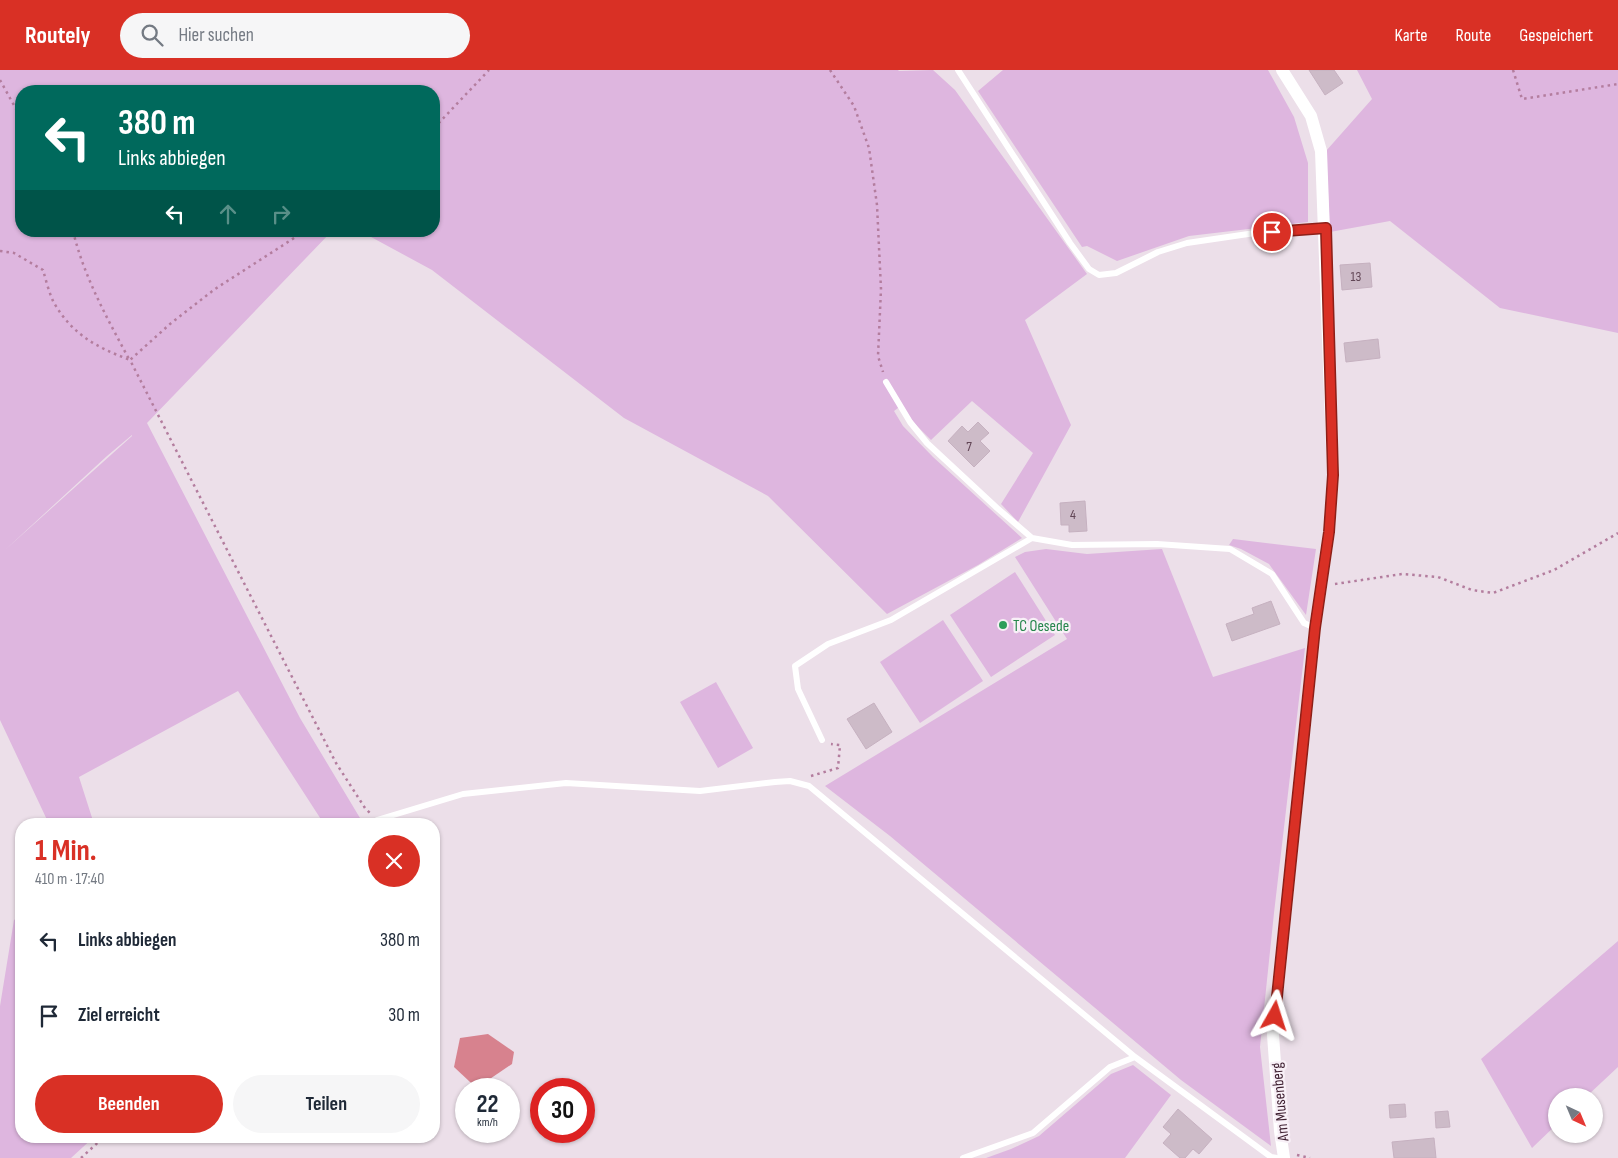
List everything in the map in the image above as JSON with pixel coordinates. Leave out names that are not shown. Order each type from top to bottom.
[{"type":"street","name":"Am Musenberg","points":[[1282,70],[1311,116],[1322,151],[1333,475],[1329,532],[1315,628],[1273,1035],[1280,1131],[1284,1158]]},
{"type":"lane","points":[[958,70],[1070,243],[1089,269],[1099,275],[1116,273],[1158,252],[1187,243],[1255,233],[1326,228]]},
{"type":"lane","points":[[886,382],[910,422],[927,443],[1032,538],[1072,545],[1156,544],[1230,549],[1272,574],[1304,623],[1315,628]]},
{"type":"lane","points":[[822,740],[798,689],[795,666],[828,644],[891,620],[1032,538]]},
{"type":"lane","points":[[387,818],[463,794],[566,783],[700,791],[775,782],[790,782],[809,786],[1135,1057],[1271,1157],[1277,1158]]},
{"type":"lane","points":[[963,1158],[1033,1133],[1110,1067],[1135,1057]]},
{"type":"path","points":[[440,122],[489,70]]},
{"type":"path","points":[[830,70],[854,106],[869,148],[877,205],[881,280],[878,356],[886,382]]},
{"type":"path","points":[[1513,70],[1522,99],[1618,84]]},
{"type":"path","points":[[0,80],[15,107]]},
{"type":"path","points":[[74,237],[79,257],[102,309],[130,360],[336,763],[371,818]]},
{"type":"path","points":[[130,360],[170,324],[215,289],[296,237]]},
{"type":"path","points":[[0,252],[14,253],[43,270],[54,302],[72,329],[102,349],[130,360]]},
{"type":"path","points":[[1321,586],[1402,574],[1438,577],[1472,590],[1493,593],[1554,570],[1618,533]]},
{"type":"path","points":[[790,782],[838,768],[840,746],[824,743],[822,740]]},
{"type":"path","points":[[81,1158],[97,1143]]},
{"type":"path","points":[[1289,1158],[1298,1155],[1310,1158]]},
{"type":"shaded area","points":[[0,70],[933,70],[955,90],[1087,274],[1025,320],[1071,425],[1018,522],[1001,504],[1033,453],[972,401],[931,440],[913,422],[902,405],[894,411],[903,426],[933,457],[1022,538],[978,565],[887,614],[768,496],[624,418],[432,270],[371,237],[440,237],[440,85],[15,85],[15,237],[326,237],[147,423],[300,718],[360,818],[320,818],[238,691],[79,777],[92,818],[46,818],[0,720]],"holes":[[[132,435],[132,436],[5,550],[107,456]]]},
{"type":"shaded area","points":[[1003,70],[1268,70],[1294,117],[1308,163],[1308,222],[1189,236],[1117,261],[1087,246],[1082,247],[978,91]]},
{"type":"shaded area","points":[[1357,70],[1618,70],[1618,333],[1500,308],[1390,221],[1330,232],[1326,151],[1372,99]]},
{"type":"shaded area","points":[[1233,539],[1316,549],[1306,615],[1269,564],[1241,549],[1229,545]]},
{"type":"shaded area","points":[[1046,549],[1087,554],[1162,549],[1213,677],[1305,648],[1260,1047],[1271,1146],[1181,1080],[890,836],[825,786],[1067,639],[1015,557],[1025,552]]},
{"type":"shaded area","name":"TC Oesede","points":[[1015,572],[1055,635],[991,677],[950,615]]},
{"type":"shaded area","points":[[943,620],[983,681],[920,723],[880,662]]},
{"type":"shaded area","points":[[716,682],[753,748],[718,768],[680,702]]},
{"type":"shaded area","points":[[14,920],[15,1143],[87,1143],[71,1158],[0,1158],[0,1006]]},
{"type":"shaded area","points":[[1618,941],[1618,1067],[1596,1088],[1548,1088],[1548,1133],[1532,1148],[1481,1059]]},
{"type":"shaded area","points":[[488,1034],[514,1052],[512,1064],[491,1078],[466,1078],[454,1067],[460,1038]]},
{"type":"shaded area","points":[[1133,1065],[1171,1095],[1125,1158],[986,1158],[1039,1136],[1111,1074]]},
{"type":"building","points":[[1309,70],[1334,70],[1343,83],[1325,95]]},
{"type":"building","points":[[1370,263],[1372,287],[1342,290],[1340,265]]},
{"type":"building","points":[[1378,339],[1380,358],[1346,362],[1344,343]]},
{"type":"building","points":[[978,422],[989,433],[980,441],[990,451],[974,467],[948,441],[962,426],[968,432]]},
{"type":"building","points":[[1085,501],[1087,531],[1069,532],[1069,525],[1061,525],[1060,503]]},
{"type":"building","points":[[1271,601],[1280,624],[1232,641],[1226,624],[1254,614],[1252,608]]},
{"type":"building","points":[[874,703],[892,732],[866,749],[847,719]]},
{"type":"building","points":[[1405,1104],[1406,1117],[1390,1118],[1389,1105]]},
{"type":"building","points":[[1178,1109],[1212,1139],[1199,1154],[1193,1149],[1185,1158],[1180,1158],[1163,1143],[1171,1134],[1163,1127]]},
{"type":"building","points":[[1448,1111],[1450,1127],[1436,1128],[1435,1112]]},
{"type":"building","points":[[1434,1138],[1436,1158],[1394,1158],[1392,1142]]},
{"type":"place","name":"TC Oesede","points":[[1003,625]]},
{"type":"route","points":[[1272,232],[1326,228],[1333,475],[1329,532],[1315,628],[1275,1016]]}]
